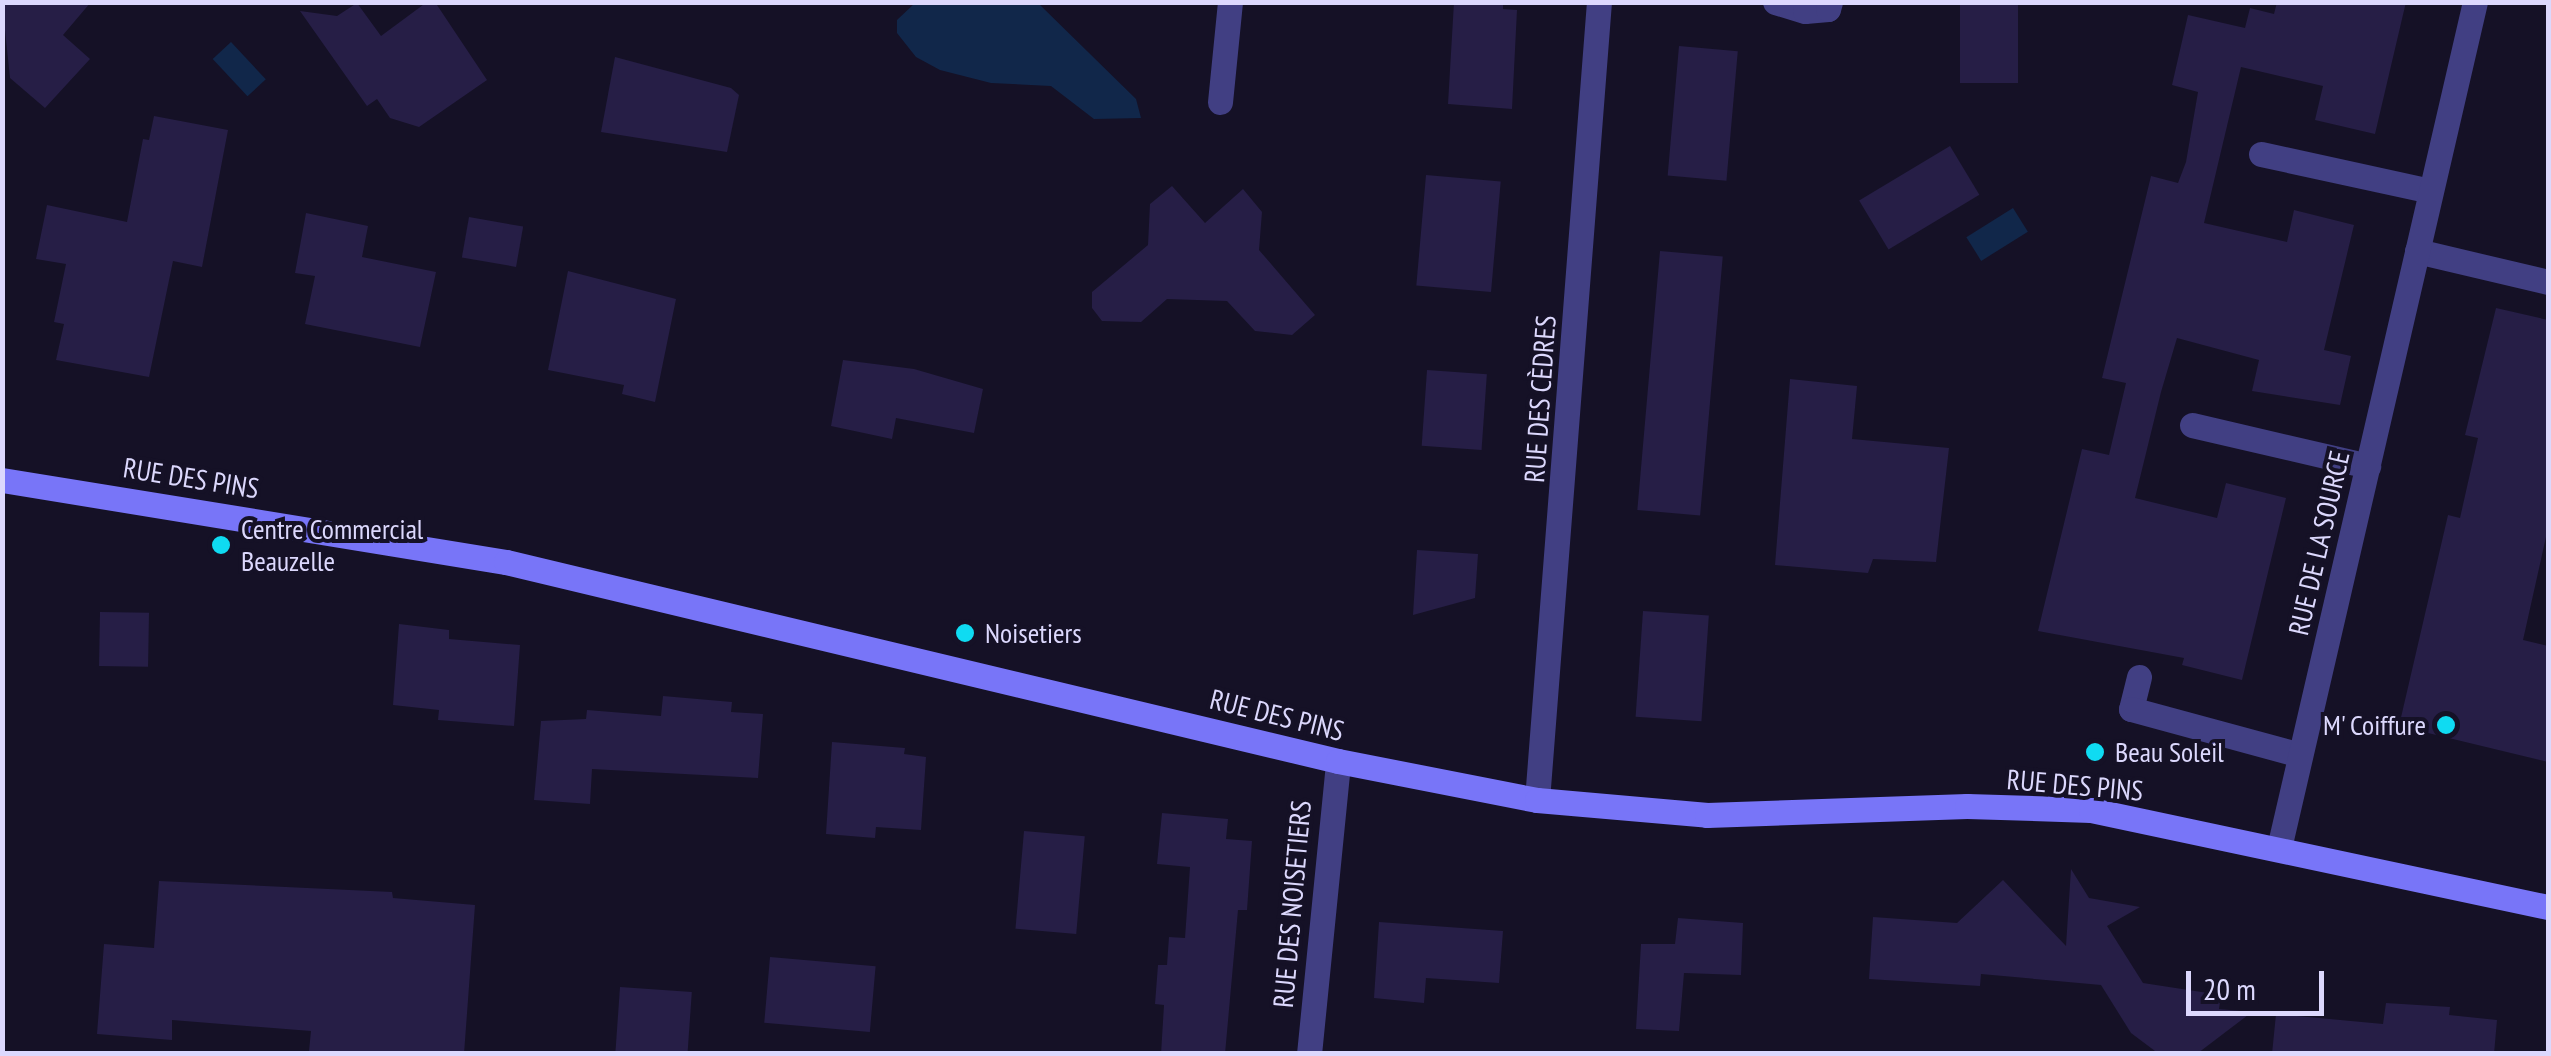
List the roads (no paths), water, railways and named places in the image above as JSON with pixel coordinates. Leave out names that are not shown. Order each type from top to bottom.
[{"type":"street","points":[[1220,102],[1230,2]]},
{"type":"street","name":"RUE DES CÈDRES","points":[[1537,800],[1599,2]]},
{"type":"street","points":[[1774,2],[1805,11],[1828,9],[1830,2]]},
{"type":"street","name":"RUE DE LA SOURCE","points":[[2278,848],[2476,2]]},
{"type":"street","points":[[2260,154],[2430,191]]},
{"type":"street","points":[[2417,250],[2548,282]]},
{"type":"street","points":[[2192,425],[2368,466]]},
{"type":"street","name":"RUE DES PINS","points":[[2,480],[524,566],[1338,760],[1537,800],[1706,815],[1966,806],[2090,810],[2548,907]]},
{"type":"street","points":[[2139,677],[2131,709],[2300,754]]},
{"type":"street","name":"RUE DES NOISETIERS","points":[[1310,1054],[1338,760]]},
{"type":"water","points":[[915,3],[1038,3],[1136,99],[1141,118],[1094,119],[1051,86],[991,83],[940,70],[916,57],[897,33],[897,20]]},
{"type":"water","points":[[231,42],[266,79],[247,96],[213,59]]},
{"type":"water","points":[[2013,208],[2028,232],[1981,261],[1966,237]]},
{"type":"place","name":"Centre Commercial Beauzelle","points":[[221,545]]},
{"type":"place","name":"Noisetiers","points":[[965,633]]},
{"type":"place","name":"M' Coiffure","points":[[2446,725]]},
{"type":"place","name":"Beau Soleil","points":[[2095,752]]}]
